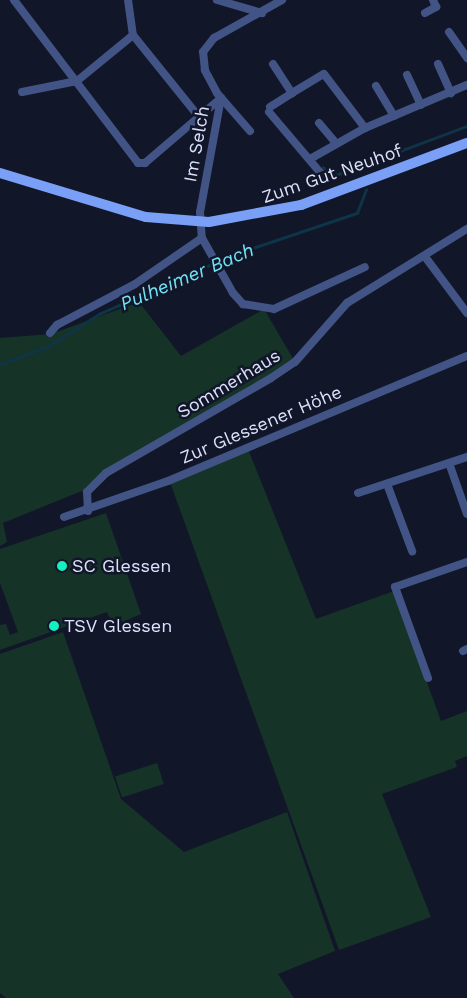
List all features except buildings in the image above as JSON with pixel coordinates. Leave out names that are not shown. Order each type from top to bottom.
[{"type":"main road","name":"Zum Gut Neuhof","points":[[0,173],[146,217],[201,223],[267,215],[301,205],[467,143]]},
{"type":"street","points":[[14,0],[138,163],[145,163],[219,96],[250,131]]},
{"type":"street","points":[[128,0],[133,35],[198,117]]},
{"type":"street","points":[[217,0],[262,12]]},
{"type":"street","name":"Im Selch","points":[[202,238],[201,223],[219,96],[204,70],[206,45],[282,0]]},
{"type":"street","points":[[425,13],[436,7],[433,0]]},
{"type":"street","points":[[449,32],[467,58]]},
{"type":"street","points":[[22,92],[77,81],[133,35]]},
{"type":"street","points":[[273,64],[292,93]]},
{"type":"street","points":[[438,64],[451,92]]},
{"type":"street","points":[[324,177],[270,110],[292,93],[324,74],[366,128]]},
{"type":"street","points":[[407,75],[421,105]]},
{"type":"street","points":[[310,159],[366,128],[467,85]]},
{"type":"street","points":[[376,86],[394,116]]},
{"type":"street","points":[[319,123],[336,143]]},
{"type":"street","name":"Sommerhaus","points":[[88,511],[86,496],[93,484],[136,456],[271,378],[294,362],[347,304],[372,285],[426,258],[467,229]]},
{"type":"street","points":[[50,333],[57,325],[136,284],[202,238],[211,247],[223,272],[243,304],[258,310],[285,307],[365,267]]},
{"type":"street","points":[[426,258],[467,313]]},
{"type":"street","name":"Zur Glessener Höhe","points":[[64,517],[88,511],[168,480],[467,356]]},
{"type":"street","points":[[358,492],[467,457]]},
{"type":"street","points":[[449,463],[467,514]]},
{"type":"street","points":[[387,484],[412,551]]},
{"type":"street","points":[[428,678],[394,588],[467,564]]},
{"type":"green space","points":[[139,302],[181,356],[264,309],[295,362],[106,473],[89,488],[3,523],[7,542],[0,546],[0,338],[51,334]]},
{"type":"green space","points":[[248,449],[316,619],[394,591],[441,721],[467,711],[467,756],[455,761],[457,767],[382,794],[431,917],[339,950],[170,482]]},
{"type":"green space","name":"SC Glessen","points":[[106,513],[141,614],[113,626],[107,612],[0,650],[0,625],[6,624],[10,635],[18,632],[0,583],[0,549]]},
{"type":"green space","points":[[63,632],[121,799],[184,852],[287,812],[335,951],[278,974],[294,998],[6,998],[0,993],[0,654]]},
{"type":"green space","points":[[157,763],[164,784],[122,798],[115,777]]},
{"type":"waterway","name":"Pulheimer Bach","points":[[323,167],[333,176],[467,126]]},
{"type":"waterway","name":"Pulheimer Bach","points":[[0,364],[47,347],[99,314],[232,255],[357,213],[366,190]]},
{"type":"place","name":"SC Glessen","points":[[62,566]]},
{"type":"place","name":"TSV Glessen","points":[[54,626]]}]
